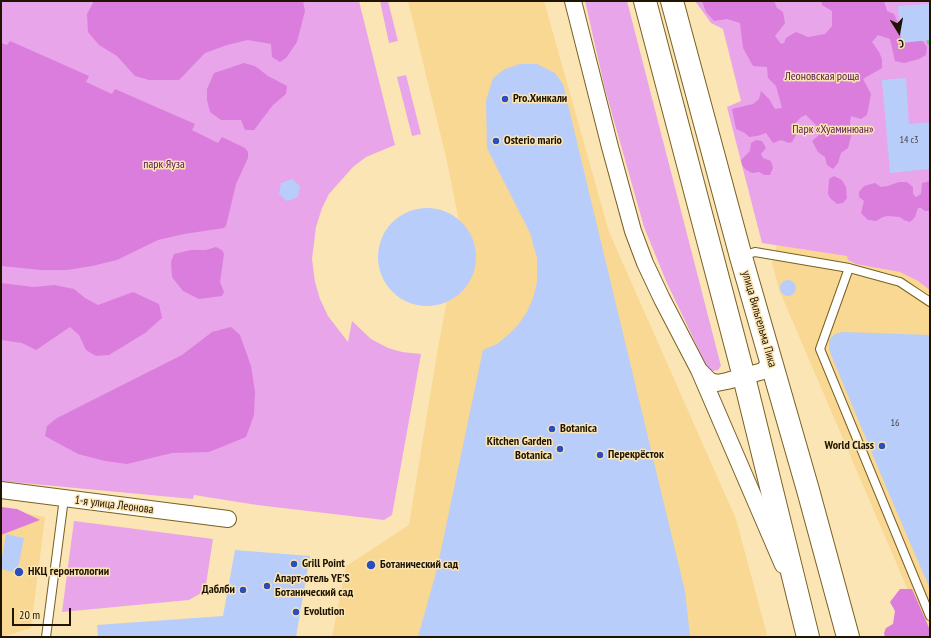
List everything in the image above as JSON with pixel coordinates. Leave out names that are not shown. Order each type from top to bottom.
[{"type":"main road","points":[[645,1],[744,377],[808,637]]},
{"type":"main road","name":"улица Вильгельма Пика","points":[[672,1],[741,257],[808,490],[848,637]]},
{"type":"street","points":[[574,3],[610,147],[633,231],[645,263],[699,370],[802,610]]},
{"type":"street","points":[[699,370],[710,381],[718,382],[744,377],[759,373],[766,368],[769,361],[769,356]]},
{"type":"street","name":"1-я улица Леонова","points":[[1,490],[228,519]]},
{"type":"lane","points":[[741,257],[755,252],[849,268],[900,282],[930,302]]},
{"type":"lane","points":[[849,268],[820,349],[930,616]]},
{"type":"lane","points":[[46,637],[64,498]]},
{"type":"shaded area","points":[[408,1],[544,1],[609,232],[736,519],[767,635],[751,637],[332,637],[346,566],[409,525],[447,301],[456,296],[469,282],[475,265],[474,247],[471,237],[459,221],[446,157]]},
{"type":"shaded area","points":[[777,245],[930,268],[930,637],[926,632],[780,292],[772,263]]},
{"type":"shaded area","name":"НКЦ геронтологии","points":[[1,509],[45,517],[31,628],[1,637]]},
{"type":"green space","name":"парк Яуза","points":[[1,1],[359,1],[395,145],[366,157],[353,167],[329,194],[322,208],[316,227],[312,259],[315,282],[320,299],[328,316],[348,342],[352,321],[371,339],[388,348],[402,352],[421,354],[392,515],[384,520],[257,505],[194,495],[193,499],[1,481]]},
{"type":"green space","points":[[94,1],[303,1],[305,11],[297,42],[286,58],[280,62],[272,57],[271,44],[248,40],[227,45],[205,53],[179,80],[149,80],[135,76],[117,56],[99,45],[88,32],[87,14]]},
{"type":"green space","points":[[380,1],[388,1],[398,41],[389,43]]},
{"type":"green space","points":[[585,1],[627,1],[721,366],[718,370],[713,371],[708,369],[666,281],[644,227],[605,89]]},
{"type":"green space","name":"Парк «Хуаминюан»","points":[[695,1],[930,1],[930,290],[918,281],[900,272],[856,264],[848,260],[847,256],[762,243],[727,107],[741,101],[723,29],[711,23]]},
{"type":"green space","name":"Леоновская роща","points":[[702,1],[774,1],[777,8],[783,12],[785,23],[775,36],[781,44],[784,43],[786,38],[796,32],[808,37],[825,34],[832,26],[832,11],[822,5],[821,1],[884,1],[887,11],[894,14],[901,30],[921,39],[927,47],[926,55],[919,59],[904,63],[895,61],[890,39],[878,35],[872,42],[882,59],[882,68],[863,79],[871,94],[867,115],[861,119],[851,116],[851,137],[848,148],[841,153],[838,163],[833,169],[827,165],[825,157],[818,152],[812,141],[819,135],[820,129],[806,115],[801,117],[794,125],[796,135],[792,142],[789,143],[781,140],[773,143],[766,133],[749,137],[745,133],[736,129],[732,109],[753,104],[759,99],[761,91],[769,99],[775,109],[782,108],[776,86],[768,78],[767,67],[753,66],[743,48],[740,23],[727,19],[714,21],[706,12]]},
{"type":"green space","points":[[10,41],[89,76],[86,82],[112,94],[115,89],[195,124],[192,130],[218,143],[222,137],[245,148],[248,152],[248,158],[236,184],[226,226],[224,228],[184,234],[158,240],[117,260],[92,266],[67,270],[41,270],[1,266],[1,43],[7,45]]},
{"type":"green space","points":[[244,63],[255,66],[268,76],[287,86],[286,94],[273,105],[254,130],[245,130],[241,120],[221,120],[210,112],[207,100],[207,89],[214,73]]},
{"type":"green space","points":[[406,75],[421,134],[412,136],[397,77]]},
{"type":"green space","points":[[756,140],[762,141],[766,148],[761,154],[763,158],[771,161],[773,168],[770,175],[764,175],[759,172],[752,173],[745,169],[742,165],[741,160],[750,151],[751,143]]},
{"type":"green space","points":[[834,176],[842,180],[846,187],[847,198],[843,203],[837,204],[828,194],[829,179]]},
{"type":"green space","points":[[930,181],[930,211],[925,211],[918,208],[915,217],[910,222],[900,217],[888,216],[876,221],[868,220],[861,213],[864,201],[859,197],[859,192],[864,186],[875,183],[881,187],[899,182],[907,182],[913,187],[913,194],[916,197],[921,194],[922,183]]},
{"type":"green space","points":[[216,247],[222,250],[224,254],[220,282],[224,292],[222,296],[199,299],[183,291],[172,277],[171,262],[174,254],[191,250],[206,250]]},
{"type":"green space","points":[[1,283],[34,287],[54,285],[74,289],[85,298],[98,305],[133,292],[159,304],[162,318],[145,333],[109,355],[96,356],[86,350],[79,335],[70,327],[36,350],[22,343],[1,340]]},
{"type":"green space","points":[[231,327],[240,335],[251,366],[255,392],[254,415],[246,437],[209,452],[172,453],[127,464],[105,461],[78,454],[45,436],[47,426],[57,418],[182,355],[212,332]]},
{"type":"green space","points":[[1,507],[17,509],[40,520],[1,535]]},
{"type":"green space","points":[[74,521],[213,539],[205,591],[189,600],[62,612]]},
{"type":"green space","points":[[900,589],[912,589],[930,630],[930,637],[885,637],[884,633],[886,628],[893,624],[895,611],[890,602]]},
{"type":"building","points":[[930,4],[930,40],[901,43],[898,6]]},
{"type":"building","points":[[520,64],[537,64],[555,73],[563,84],[685,591],[690,636],[418,637],[437,569],[483,350],[497,344],[518,325],[527,312],[533,298],[537,282],[537,258],[530,233],[487,148],[486,101],[493,78],[505,69]]},
{"type":"building","points":[[906,78],[909,124],[930,122],[930,169],[890,173],[882,80]]},
{"type":"building","points":[[292,179],[300,186],[298,197],[287,201],[279,194],[281,183]]},
{"type":"building","points":[[427,208],[446,212],[461,223],[472,238],[476,257],[472,276],[461,291],[446,302],[427,306],[408,302],[393,291],[382,276],[378,257],[382,238],[393,223],[408,212]]},
{"type":"building","points":[[788,280],[794,282],[796,288],[794,294],[788,296],[782,294],[780,288],[782,282]]},
{"type":"building","points":[[843,332],[930,335],[930,589],[829,349],[829,340],[835,334]]},
{"type":"building","points":[[6,534],[24,538],[17,573],[1,569]]},
{"type":"building","name":"Апарт-отель YE’S Ботанический сад","points":[[235,550],[310,556],[296,637],[98,637],[97,625],[223,616]]},
{"type":"place","name":"Pro.Хинкали","points":[[505,99]]},
{"type":"place","name":"Osterio mario","points":[[496,141]]},
{"type":"place","name":"Botanica","points":[[552,429]]},
{"type":"place","name":"World Class","points":[[882,446]]},
{"type":"place","name":"Kitchen Garden Botanica","points":[[560,449]]},
{"type":"place","name":"Перекрёсток","points":[[600,455]]},
{"type":"place","name":"Grill Point","points":[[294,564]]},
{"type":"place","name":"Ботанический сад","points":[[371,565]]},
{"type":"place","name":"НКЦ геронтологии","points":[[19,572]]},
{"type":"place","name":"Апарт-отель YE’S Ботанический сад","points":[[267,586]]},
{"type":"place","name":"Даблби","points":[[243,590]]},
{"type":"place","name":"Evolution","points":[[296,612]]}]
